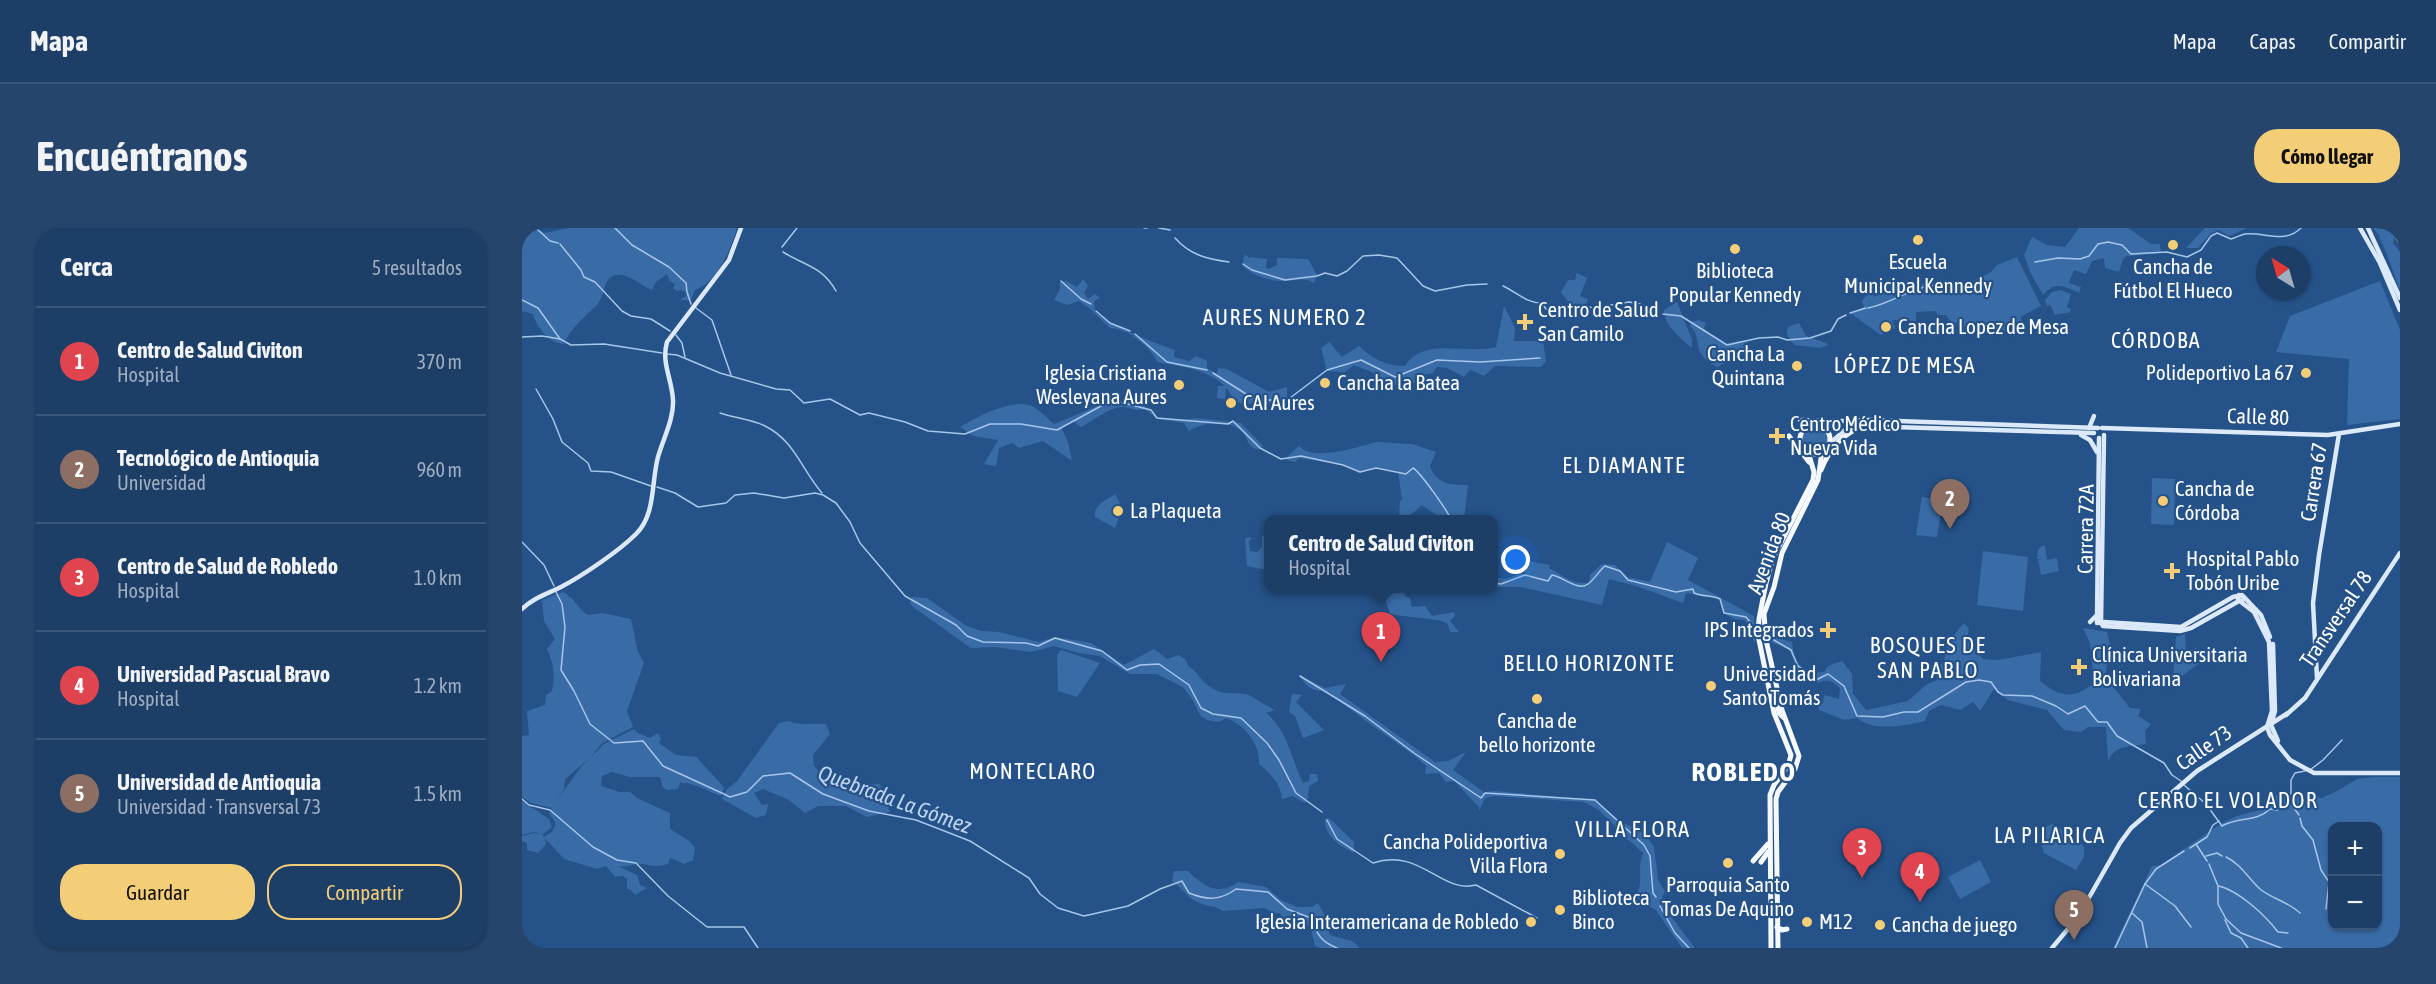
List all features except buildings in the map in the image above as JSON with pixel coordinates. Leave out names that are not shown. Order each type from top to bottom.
[{"type":"main road","points":[[522,609],[531,600],[563,586],[637,534],[653,497],[656,465],[672,412],[673,397],[664,353],[669,337],[729,260],[741,228]]},
{"type":"main road","points":[[2360,228],[2380,263],[2400,310]]},
{"type":"main road","points":[[2368,228],[2400,298]]},
{"type":"main road","points":[[2393,228],[2400,241]]},
{"type":"main road","points":[[2398,228],[2400,232]]},
{"type":"main road","points":[[2089,428],[2094,416]]},
{"type":"main road","points":[[1800,420],[1842,421]]},
{"type":"main road","name":"Calle 80","points":[[1823,426],[1842,421],[1972,422],[2113,429],[2339,434],[2400,424]]},
{"type":"main road","points":[[1827,446],[1829,435],[1823,426],[1813,424],[1803,430],[1800,442],[1808,452],[1815,453],[1822,451],[1845,430],[1864,426],[2101,435],[2113,429]]},
{"type":"main road","points":[[1820,471],[1826,458],[1843,437],[1850,431],[1864,426]]},
{"type":"main road","points":[[2100,428],[2101,435]]},
{"type":"main road","points":[[2100,428],[2101,435]]},
{"type":"main road","points":[[2079,434],[2090,440],[2098,452]]},
{"type":"main road","name":"Carrera 67","points":[[2317,678],[2314,591],[2339,434]]},
{"type":"main road","name":"Carrera 72A","points":[[2100,509],[2098,452],[2101,435]]},
{"type":"main road","name":"Carrera 72A","points":[[2099,623],[2101,435]]},
{"type":"main road","points":[[1789,436],[1812,466]]},
{"type":"main road","name":"Avenida 80","points":[[1778,945],[1777,794],[1793,773],[1798,760],[1798,752],[1785,718],[1764,628],[1764,614],[1774,587],[1782,553],[1817,483],[1822,451]]},
{"type":"main road","name":"Avenida 80","points":[[1771,948],[1769,852],[1771,792],[1790,759],[1776,722],[1758,635],[1766,583],[1783,536],[1812,483],[1814,472],[1808,452]]},
{"type":"main road","name":"Transversal 78","points":[[2300,703],[2400,553]]},
{"type":"main road","points":[[1766,583],[1768,591],[1774,587]]},
{"type":"main road","points":[[2099,623],[2103,626],[2180,631],[2190,628],[2241,599]]},
{"type":"main road","points":[[2241,599],[2258,618],[2270,644],[2272,711],[2269,734]]},
{"type":"main road","points":[[2099,623],[2181,627],[2241,599]]},
{"type":"main road","points":[[2241,599],[2260,615],[2273,643],[2275,711],[2269,725],[2282,749]]},
{"type":"main road","points":[[2229,606],[2240,604],[2249,606]]},
{"type":"main road","points":[[2090,622],[2099,614],[2112,622]]},
{"type":"main road","points":[[2132,628],[2140,625]]},
{"type":"main road","points":[[2316,660],[2319,664],[2325,664]]},
{"type":"main road","points":[[1771,697],[1775,698],[1779,713],[1785,718]]},
{"type":"main road","name":"Calle 73","points":[[2252,735],[2300,703]]},
{"type":"main road","points":[[2275,711],[2278,715],[2286,714]]},
{"type":"main road","points":[[1776,722],[1783,733],[1787,731],[1787,726]]},
{"type":"main road","name":"Calle 73","points":[[2052,948],[2078,917],[2127,833],[2178,785],[2269,725]]},
{"type":"main road","points":[[2259,732],[2269,734],[2291,761],[2318,774],[2400,771]]},
{"type":"main road","points":[[1785,742],[1786,736],[1792,738]]},
{"type":"main road","points":[[1761,861],[1777,837]]},
{"type":"main road","points":[[1753,861],[1766,848],[1770,840]]},
{"type":"main road","points":[[1769,852],[1776,860]]},
{"type":"main road","points":[[1769,864],[1774,870],[1776,882]]},
{"type":"main road","points":[[1777,927],[1782,930],[1787,929]]},
{"type":"main road","points":[[1770,931],[1778,945]]},
{"type":"shaded area","points":[[522,228],[532,228],[545,233],[569,228],[737,228],[731,246],[717,272],[703,286],[695,290],[691,300],[681,300],[685,298],[686,292],[673,288],[675,284],[670,281],[667,274],[656,282],[652,290],[630,278],[616,275],[608,281],[597,305],[575,327],[563,344],[544,334],[533,314],[522,311]]},
{"type":"shaded area","points":[[2079,228],[2128,228],[2151,244],[2160,244],[2161,253],[2127,256],[2123,259],[2119,272],[2105,268],[2104,258],[2092,261],[2086,274],[2074,270],[2069,283],[2081,287],[2079,293],[2069,288],[2056,286],[2043,295],[2030,272],[2024,255],[2032,237],[2047,245],[2065,247]]},
{"type":"shaded area","points":[[2205,228],[2247,228],[2229,236],[2219,230],[2211,233],[2198,248],[2186,248]]},
{"type":"shaded area","points":[[2373,228],[2391,229],[2395,237],[2393,243],[2400,252],[2400,290],[2380,236]]},
{"type":"shaded area","points":[[1244,255],[1248,256],[1248,259],[1249,257],[1267,259],[1266,268],[1269,269],[1277,265],[1277,258],[1308,259],[1317,275],[1314,283],[1304,279],[1281,281],[1269,279],[1252,273],[1243,266]]},
{"type":"shaded area","points":[[2017,257],[2041,306],[2020,317],[2026,331],[1982,330],[1980,324],[1976,323],[1966,328],[1959,322],[1952,324],[1946,315],[1938,315],[1935,311],[1916,312],[1916,321],[1892,320],[1895,328],[1881,335],[1850,313],[1864,307],[1862,301],[1872,293],[1874,297],[1891,288],[1894,296],[1913,286],[1930,282],[1968,284],[1991,272],[1997,265]]},
{"type":"shaded area","points":[[1577,273],[1587,278],[1580,296],[1588,299],[1586,305],[1573,309],[1561,292],[1568,280],[1575,280]]},
{"type":"shaded area","points":[[1083,279],[1088,286],[1084,293],[1088,299],[1095,294],[1100,298],[1094,301],[1095,312],[1114,324],[1175,350],[1174,357],[1189,361],[1196,356],[1207,361],[1207,368],[1217,374],[1218,368],[1227,369],[1269,392],[1287,387],[1287,398],[1291,402],[1243,404],[1235,401],[1226,387],[1225,399],[1217,398],[1218,386],[1225,386],[1218,380],[1193,370],[1158,362],[1138,339],[1124,331],[1110,328],[1079,301],[1067,305],[1054,300],[1060,289],[1060,282],[1066,281],[1077,287]]},
{"type":"shaded area","points":[[2380,281],[2400,330],[2400,419],[2347,425],[2349,359],[2276,352],[2290,316]]},
{"type":"shaded area","points":[[2060,290],[2071,294],[2067,307],[2071,309],[2070,312],[2055,315],[2045,300],[2052,292]]},
{"type":"shaded area","points":[[1677,302],[1692,340],[1692,348],[1674,331],[1665,316],[1664,310]]},
{"type":"shaded area","points":[[1504,306],[1515,328],[1514,341],[1543,341],[1546,361],[1541,367],[1495,366],[1484,376],[1470,370],[1464,377],[1447,368],[1437,367],[1433,373],[1424,375],[1410,386],[1384,384],[1372,372],[1354,365],[1345,372],[1327,371],[1321,348],[1329,342],[1342,357],[1359,346],[1380,361],[1405,366],[1413,357],[1434,349],[1496,347]]},
{"type":"shaded area","points":[[1698,320],[1706,323],[1704,328],[1715,339],[1725,344],[1746,341],[1750,346],[1750,352],[1739,353],[1737,357],[1717,367],[1700,351],[1694,331],[1690,326],[1691,322]]},
{"type":"shaded area","points":[[1799,323],[1806,336],[1828,345],[1819,348],[1795,345],[1788,337],[1787,330],[1788,327]]},
{"type":"shaded area","points":[[1112,400],[1142,404],[1157,418],[1184,420],[1195,418],[1241,423],[1263,446],[1258,450],[1249,443],[1238,428],[1224,423],[1202,425],[1189,431],[1184,423],[1157,419],[1145,409],[1121,407],[1106,412],[1081,427],[1073,421],[1061,427],[1068,442],[1072,461],[1043,441],[1019,448],[1012,443],[999,448],[996,466],[984,464],[998,440],[973,436],[960,427],[975,418],[1014,404],[1032,406],[1054,424]]},
{"type":"shaded area","points":[[1815,425],[1824,429],[1828,438],[1824,447],[1815,451],[1806,447],[1802,438],[1806,429]]},
{"type":"shaded area","points":[[1376,442],[1412,444],[1436,452],[1430,466],[1436,477],[1445,483],[1468,485],[1464,515],[1436,515],[1422,505],[1411,515],[1399,515],[1402,500],[1398,471],[1376,468],[1360,472],[1343,465],[1299,458],[1295,462],[1287,460],[1288,456],[1299,446],[1305,451],[1314,453],[1348,450]]},
{"type":"shaded area","name":"Cancha de Córdoba","points":[[2152,478],[2175,479],[2174,525],[2151,524]]},
{"type":"shaded area","points":[[1115,494],[1120,503],[1118,505],[1123,507],[1115,528],[1095,517],[1095,513],[1101,503]]},
{"type":"shaded area","points":[[1922,497],[1943,500],[1937,537],[1916,535]]},
{"type":"shaded area","points":[[1262,536],[1264,536],[1264,569],[1247,566],[1245,538],[1252,537],[1249,542],[1250,551],[1257,552],[1262,547]]},
{"type":"shaded area","points":[[1667,542],[1698,558],[1688,580],[1754,616],[1755,643],[1745,620],[1734,619],[1724,613],[1720,599],[1716,597],[1686,593],[1683,603],[1609,579],[1602,605],[1521,587],[1498,587],[1498,578],[1506,579],[1525,574],[1528,561],[1550,565],[1549,568],[1577,582],[1589,583],[1590,575],[1602,564],[1615,565],[1628,577],[1650,582]]},
{"type":"shaded area","points":[[2045,546],[2047,560],[2057,558],[2059,571],[2041,575],[2038,560],[2042,559],[2037,559],[2038,550]]},
{"type":"shaded area","points":[[1983,551],[2028,557],[2023,611],[1977,605]]},
{"type":"shaded area","points":[[563,592],[588,615],[602,613],[631,619],[638,652],[644,663],[627,711],[633,727],[602,743],[590,758],[604,744],[634,729],[650,738],[658,733],[661,739],[659,743],[676,755],[697,757],[724,788],[721,796],[686,783],[680,783],[678,789],[667,790],[663,787],[660,777],[630,777],[612,772],[602,776],[601,786],[620,792],[630,792],[637,798],[670,813],[670,829],[688,840],[695,848],[693,860],[684,864],[670,858],[668,864],[658,866],[638,864],[618,866],[637,875],[640,885],[647,888],[635,895],[627,889],[627,879],[623,876],[615,877],[606,866],[597,869],[564,859],[545,838],[546,844],[538,853],[527,850],[527,843],[522,841],[522,836],[535,833],[542,834],[544,837],[552,832],[556,824],[549,813],[552,808],[531,803],[522,797],[522,736],[529,735],[527,711],[545,705],[546,695],[552,691],[553,685],[553,670],[547,649],[555,639],[544,621],[542,600]],"holes":[[[590,758],[557,800],[564,789],[565,779]]]},
{"type":"shaded area","points":[[1383,593],[1404,593],[1410,598],[1412,607],[1425,606],[1432,616],[1454,612],[1455,616],[1450,621],[1459,632],[1450,632],[1448,624],[1444,622],[1390,614]]},
{"type":"shaded area","points":[[912,597],[927,598],[965,625],[981,631],[999,632],[1039,642],[1055,637],[1091,643],[1124,665],[1154,649],[1167,659],[1179,655],[1203,681],[1216,690],[1248,695],[1275,710],[1266,713],[1284,736],[1303,783],[1309,781],[1310,774],[1317,774],[1318,781],[1309,786],[1305,803],[1293,796],[1282,799],[1277,784],[1259,764],[1257,749],[1245,730],[1226,718],[1219,722],[1207,720],[1200,715],[1183,687],[1157,674],[1130,674],[1100,656],[1054,646],[1031,652],[995,647],[971,648],[913,607],[910,603]]},
{"type":"shaded area","points":[[1964,623],[1969,629],[1967,639],[1983,659],[1998,660],[2041,652],[2040,681],[2060,693],[2067,694],[2080,692],[2094,683],[2090,643],[2083,628],[2107,632],[2110,646],[2105,677],[2130,708],[2141,709],[2138,716],[2151,724],[2145,731],[2146,744],[2119,749],[2110,756],[2108,762],[2106,727],[2088,727],[2081,732],[2064,730],[2047,710],[2008,700],[1994,689],[1980,711],[1973,702],[1960,710],[1941,705],[1929,711],[1925,721],[1890,727],[1872,725],[1857,718],[1844,720],[1819,710],[1818,705],[1823,704],[1824,695],[1839,699],[1840,688],[1830,681],[1818,683],[1796,668],[1790,650],[1771,642],[1769,636],[1792,642],[1795,661],[1810,673],[1824,672],[1828,666],[1842,661],[1852,674],[1853,694],[1866,710],[1908,701],[1927,684],[1938,680],[1936,670],[1944,661],[1948,642]]},
{"type":"shaded area","points":[[2185,634],[2186,653],[2196,648],[2205,659],[2175,681],[2173,680],[2176,637]]},
{"type":"shaded area","points":[[1061,650],[1100,663],[1077,697],[1058,691],[1057,655]]},
{"type":"shaded area","points":[[1300,676],[1325,688],[1346,684],[1340,694],[1435,762],[1448,761],[1466,752],[1453,770],[1485,793],[1494,791],[1595,800],[1623,823],[1643,832],[1654,847],[1658,879],[1665,892],[1662,896],[1664,907],[1695,948],[1682,948],[1655,909],[1643,904],[1636,896],[1640,884],[1640,865],[1643,853],[1630,841],[1617,834],[1614,825],[1599,810],[1584,802],[1494,796],[1485,798],[1479,811],[1479,807],[1454,781],[1446,782],[1439,773],[1425,774],[1426,766],[1416,757],[1325,691],[1310,688]]},
{"type":"shaded area","points":[[1292,694],[1302,695],[1296,702],[1324,730],[1303,738],[1295,716],[1289,712]]},
{"type":"shaded area","points":[[788,721],[802,724],[826,724],[830,734],[813,755],[814,766],[833,786],[880,784],[890,812],[867,817],[846,806],[818,806],[805,813],[789,800],[763,789],[754,793],[762,805],[768,804],[766,815],[756,818],[722,799],[727,789],[737,781],[779,723]]},
{"type":"shaded area","name":"CERRO EL VOLADOR","points":[[2400,777],[2400,948],[2113,948],[2152,866],[2161,865],[2222,823],[2260,810],[2271,796],[2298,794],[2322,798],[2357,779]]},
{"type":"shaded area","points":[[522,801],[549,819],[552,827],[543,834],[534,832],[522,835]]},
{"type":"shaded area","points":[[1329,818],[1354,842],[1354,853],[1330,836],[1325,825],[1325,819]]},
{"type":"shaded area","points":[[2052,824],[2084,847],[2084,857],[2076,870],[2044,853],[2039,836],[2041,829]]},
{"type":"shaded area","points":[[1980,860],[1991,882],[1960,899],[1948,877]]},
{"type":"shaded area","points":[[1174,871],[1188,871],[1211,888],[1224,889],[1238,882],[1266,887],[1281,900],[1297,907],[1312,907],[1318,903],[1330,935],[1352,941],[1360,948],[1315,946],[1311,929],[1302,919],[1292,924],[1284,921],[1280,913],[1273,913],[1265,908],[1223,911],[1198,903],[1172,881]]},
{"type":"waterway","points":[[536,228],[550,241],[558,243]]},
{"type":"waterway","points":[[615,228],[632,245],[669,267],[686,283],[691,304]]},
{"type":"waterway","points":[[782,247],[797,228]]},
{"type":"waterway","points":[[1159,228],[1170,230]]},
{"type":"waterway","points":[[2035,262],[2058,258],[2080,259],[2089,256],[2098,244],[2108,242],[2122,245],[2131,254],[2167,252],[2187,257],[2201,250],[2211,236],[2217,233],[2231,239],[2245,234],[2282,236],[2295,233],[2301,228]]},
{"type":"waterway","points":[[1175,238],[1199,255],[1229,262]]},
{"type":"waterway","points":[[560,244],[584,277],[595,282],[622,311],[631,316],[651,319],[670,331]]},
{"type":"waterway","points":[[783,252],[819,271],[836,291]]},
{"type":"waterway","points":[[1243,264],[1252,270],[1285,280],[1325,273],[1337,276],[1347,271],[1363,256],[1379,255],[1397,258],[1423,286],[1435,291],[1487,284]]},
{"type":"waterway","points":[[1061,281],[1081,299],[1091,304]]},
{"type":"waterway","points":[[1942,286],[1962,286],[1982,281]]},
{"type":"waterway","points":[[1868,308],[1921,288],[1940,285]]},
{"type":"waterway","points":[[1503,286],[1536,303],[1542,303],[1546,309],[1573,309],[1584,306],[1594,308],[1629,302],[1640,304],[1655,313]]},
{"type":"waterway","points":[[522,300],[538,308],[560,339],[571,345],[604,344],[662,353]]},
{"type":"waterway","points":[[696,308],[712,320],[731,375]]},
{"type":"waterway","points":[[1850,313],[1866,308]]},
{"type":"waterway","points":[[1096,311],[1110,323],[1130,331]]},
{"type":"waterway","points":[[1663,314],[1681,316],[1727,345],[1759,338],[1778,337],[1787,340],[1810,338],[1831,331],[1838,319],[1846,315]]},
{"type":"waterway","points":[[1135,334],[1167,362],[1207,370]]},
{"type":"waterway","points":[[676,335],[682,343],[685,357]]},
{"type":"waterway","points":[[522,337],[542,336],[560,339]]},
{"type":"waterway","points":[[667,354],[677,355],[720,373],[776,389],[790,390],[804,403],[830,399],[860,415],[869,413],[905,422],[928,431],[965,434],[990,424],[1021,424],[1057,430],[1112,400],[1151,410],[1157,418],[1228,424],[1233,421],[1260,448],[1281,459],[1301,456],[1343,465],[1360,472],[1376,468],[1406,474],[1413,468],[1434,492],[1448,515]]},
{"type":"waterway","points":[[1213,373],[1254,399],[1286,401],[1327,370],[1361,360],[1395,377],[1437,360],[1480,362],[1540,358]]},
{"type":"waterway","points":[[536,389],[553,419],[562,442],[588,463],[591,471],[611,472],[651,486]]},
{"type":"waterway","points":[[720,413],[760,424],[775,432],[791,447],[822,493]]},
{"type":"waterway","points":[[657,487],[675,493],[698,507],[726,503],[735,495],[754,493],[784,498],[815,493],[823,495],[836,503],[850,522],[860,543],[905,596],[956,625],[967,636],[983,642],[1026,643],[1038,646],[1055,638],[1102,651],[1127,670],[1140,665],[1159,664],[1189,685],[1201,708],[1213,714],[1241,718],[1267,743],[1279,760],[1296,793],[1322,812]]},
{"type":"waterway","name":"Quebrada La Gómez","points":[[522,542],[544,565],[554,586]]},
{"type":"waterway","points":[[1498,584],[1525,575],[1548,581],[1552,575],[1575,585],[1584,586],[1605,566],[1620,571],[1628,580],[1676,592],[1693,589],[1694,593],[1720,599],[1724,613],[1746,617],[1755,628]]},
{"type":"waterway","name":"Quebrada La Gómez","points":[[556,592],[562,604],[565,627],[561,670],[590,724],[614,743],[643,741],[663,766],[730,797],[747,792],[763,776],[790,773],[823,794],[869,811],[916,820],[970,841],[1029,878],[1040,894],[1058,908],[1084,916],[1128,906],[1160,889],[1182,881],[1189,893],[1207,898],[1224,896],[1236,889],[1268,892],[1287,909],[1311,918],[1320,937],[1337,948]]},
{"type":"waterway","points":[[1774,640],[1791,650],[1798,666],[1816,680],[1828,674],[1844,686],[1857,716],[1883,717],[1904,712],[1918,712],[1966,682],[1979,680],[1991,682],[2003,695],[2032,696],[2068,714],[2085,706],[2098,722],[2107,722],[2117,736],[2164,763],[2172,775],[2181,781]]},
{"type":"waterway","points":[[1300,676],[1365,716],[1414,753],[1481,798],[1485,793],[1595,800],[1644,845],[1650,856],[1653,893],[1656,897]]},
{"type":"waterway","points":[[2310,770],[2342,740]]},
{"type":"waterway","points":[[2184,785],[2206,804],[2222,826],[2259,816],[2270,809],[2277,810],[2291,801],[2291,780],[2295,773],[2305,771]]},
{"type":"waterway","points":[[522,799],[529,805],[550,810],[593,847],[617,860],[636,863],[668,896],[707,927],[744,927],[758,948]]},
{"type":"waterway","points":[[2291,801],[2299,815]]},
{"type":"waterway","points":[[2300,818],[2302,826],[2313,840],[2321,870],[2329,882],[2326,909]]},
{"type":"waterway","points":[[1327,820],[1337,839],[1373,863],[1389,860],[1417,865],[1452,883],[1463,886],[1476,885],[1537,918]]},
{"type":"waterway","points":[[2190,848],[2207,837],[2213,825],[2219,821]]},
{"type":"waterway","points":[[2196,844],[2207,861]]},
{"type":"waterway","points":[[2115,948],[2145,884],[2156,869],[2184,851]]},
{"type":"waterway","points":[[2206,856],[2217,853],[2222,856]]},
{"type":"waterway","points":[[2226,857],[2240,867],[2260,889],[2300,913]]},
{"type":"waterway","points":[[2209,864],[2218,886],[2218,904],[2226,919],[2241,933],[2281,948]]},
{"type":"waterway","points":[[2145,884],[2175,906],[2191,927]]},
{"type":"waterway","points":[[2219,886],[2235,893],[2251,905],[2278,932],[2288,933]]},
{"type":"waterway","points":[[1660,906],[1675,933],[1689,948]]},
{"type":"waterway","points":[[2132,913],[2142,922],[2147,948]]},
{"type":"waterway","points":[[2225,920],[2231,933],[2241,938],[2248,948]]},
{"type":"place","name":"Escuela Municipal Kennedy","points":[[1918,240]]},
{"type":"place","name":"Cancha de Fútbol El Hueco","points":[[2173,245]]},
{"type":"place","name":"Biblioteca Popular Kennedy","points":[[1735,249]]},
{"type":"place","name":"Centro de Salud San Camilo","points":[[1525,322]]},
{"type":"place","name":"Cancha Lopez de Mesa","points":[[1886,327]]},
{"type":"place","name":"Cancha La Quintana","points":[[1797,366]]},
{"type":"place","name":"Polideportivo La 67","points":[[2306,373]]},
{"type":"place","name":"Cancha la Batea","points":[[1325,383]]},
{"type":"place","name":"Iglesia Cristiana Wesleyana Aures","points":[[1179,385]]},
{"type":"place","name":"CAI Aures","points":[[1231,403]]},
{"type":"place","name":"Centro Médico Nueva Vida","points":[[1777,436]]},
{"type":"place","name":"Cancha de Córdoba","points":[[2163,501]]},
{"type":"place","name":"La Plaqueta","points":[[1118,511]]},
{"type":"place","name":"Tecnológico de Antioquia","points":[[1950,529]]},
{"type":"place","name":"Hospital Pablo Tobón Uribe","points":[[2172,571]]},
{"type":"place","name":"IPS Integrados","points":[[1828,630]]},
{"type":"place","name":"Centro de Salud Civiton","points":[[1381,662]]},
{"type":"place","name":"Clínica Universitaria Bolivariana","points":[[2079,667]]},
{"type":"place","name":"Universidad Santo Tomás","points":[[1711,686]]},
{"type":"place","name":"Cancha de bello horizonte","points":[[1537,699]]},
{"type":"place","name":"Cancha Polideportiva Villa Flora","points":[[1560,854]]},
{"type":"place","name":"Parroquia Santo Tomas De Aquino","points":[[1728,863]]},
{"type":"place","name":"Centro de Salud de Robledo","points":[[1862,878]]},
{"type":"place","name":"Universidad Pascual Bravo","points":[[1920,902]]},
{"type":"place","name":"Biblioteca Binco","points":[[1560,910]]},
{"type":"place","name":"Iglesia Interamericana de Robledo","points":[[1531,922]]},
{"type":"place","name":"M12","points":[[1807,922]]},
{"type":"place","name":"Cancha de juego","points":[[1880,925]]},
{"type":"place","name":"Universidad de Antioquia","points":[[2074,940]]},
{"type":"district","name":"AURES NUMERO 2","points":[[1285,317]]},
{"type":"district","name":"CÓRDOBA","points":[[2156,340]]},
{"type":"district","name":"LÓPEZ DE MESA","points":[[1905,365]]},
{"type":"district","name":"EL DIAMANTE","points":[[1624,465]]},
{"type":"district","name":"BOSQUES DE SAN PABLO","points":[[1928,658]]},
{"type":"district","name":"BELLO HORIZONTE","points":[[1589,663]]},
{"type":"district","name":"MONTECLARO","points":[[1033,771]]},
{"type":"district","name":"ROBLEDO","points":[[1744,772]]},
{"type":"district","name":"CERRO EL VOLADOR","points":[[2228,800]]},
{"type":"district","name":"VILLA FLORA","points":[[1633,829]]},
{"type":"district","name":"LA PILARICA","points":[[2050,835]]}]
